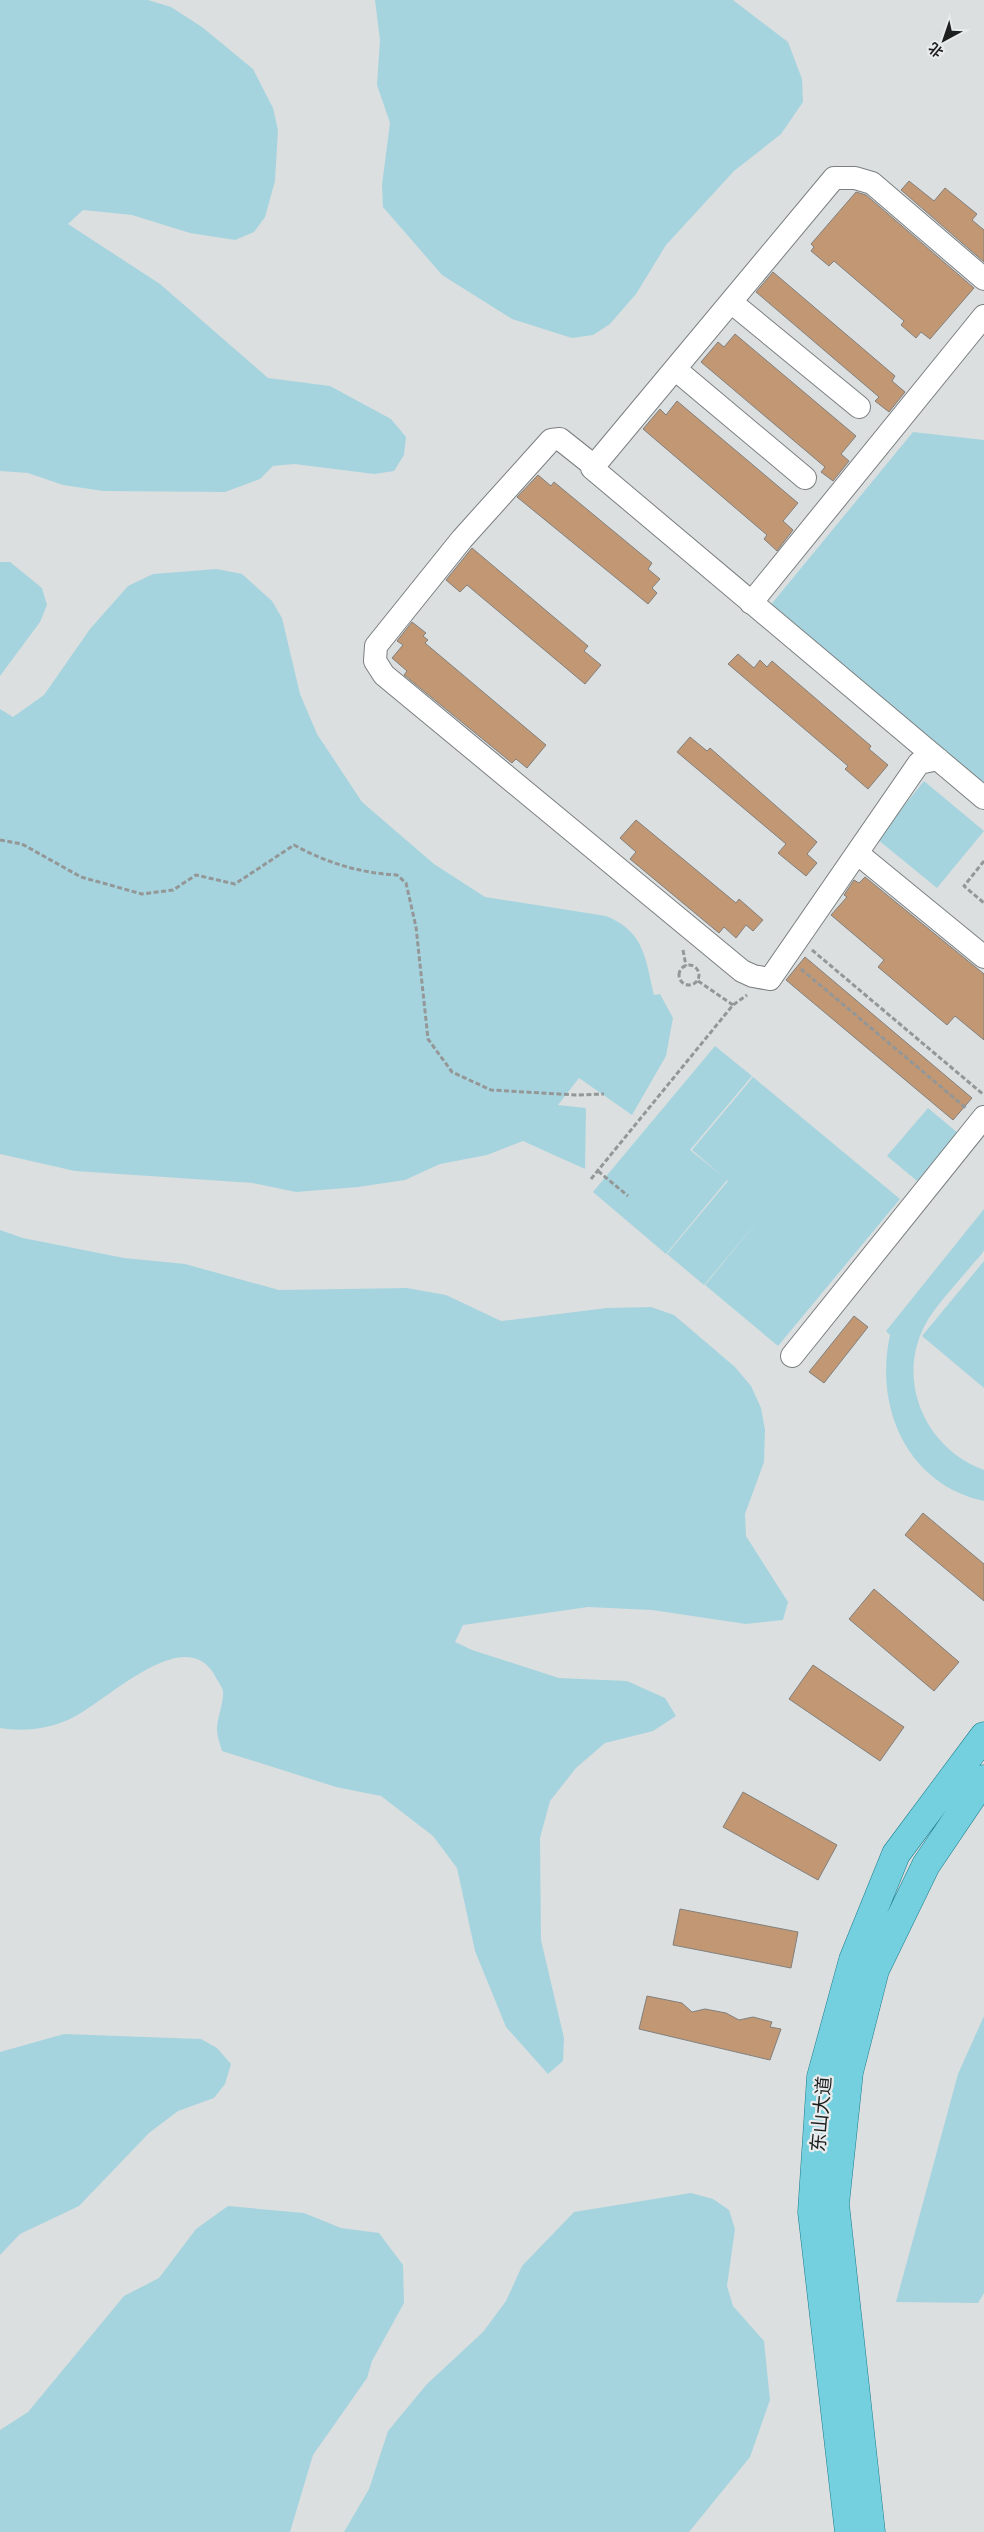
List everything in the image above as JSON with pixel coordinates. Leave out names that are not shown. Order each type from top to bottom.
[{"type":"main road","name":"东山大道","points":[[849,2532],[812,2212],[821,2077],[853,1960],[896,1854],[984,1736]]},
{"type":"main road","name":"东山大道","points":[[871,2532],[834,2204],[849,2072],[875,1970],[926,1865],[984,1779]]},
{"type":"street","points":[[984,279],[872,183],[855,178],[834,178],[592,468],[984,798]]},
{"type":"street","points":[[731,302],[859,407]]},
{"type":"street","points":[[751,603],[984,316]]},
{"type":"street","points":[[675,369],[805,478]]},
{"type":"street","points":[[594,466],[560,440],[551,440],[462,538],[376,646],[375,661],[384,675],[742,971],[753,976],[770,979],[919,763],[938,759]]},
{"type":"street","points":[[857,853],[984,957]]},
{"type":"street","points":[[792,1356],[978,1115]]},
{"type":"path","points":[[0,840],[22,844],[81,877],[142,894],[173,890],[196,875],[235,884],[294,845],[316,857],[368,873],[397,875],[406,884],[416,927],[428,1039],[452,1072],[491,1090],[576,1095],[604,1094]]},
{"type":"path","points":[[984,861],[964,886],[984,903]]},
{"type":"path","points":[[810,948],[984,1095]]},
{"type":"path","points":[[796,964],[978,1115]]},
{"type":"path","points":[[686,966],[694,967],[699,975],[698,981],[692,985],[686,985],[679,978],[680,971],[686,966]]},
{"type":"path","points":[[591,1179],[733,1005],[770,979]]},
{"type":"path","points":[[698,981],[733,1005]]},
{"type":"path","points":[[598,1171],[628,1196]]},
{"type":"shaded area","points":[[0,0],[148,0],[171,7],[202,27],[253,69],[273,108],[278,130],[275,181],[265,217],[254,232],[235,240],[190,233],[132,215],[83,210],[68,224],[160,284],[268,378],[330,386],[391,419],[406,437],[404,455],[394,471],[374,474],[294,464],[273,466],[260,479],[225,492],[103,491],[63,485],[28,473],[0,471]]},
{"type":"shaded area","points":[[375,0],[733,0],[788,42],[802,79],[803,102],[781,134],[734,171],[666,245],[636,294],[610,324],[593,335],[572,338],[512,319],[442,275],[383,207],[382,185],[390,123],[377,85],[380,40]]},
{"type":"shaded area","points":[[913,432],[984,440],[984,786],[769,607]]},
{"type":"shaded area","points":[[0,562],[10,562],[42,588],[47,605],[40,622],[0,676]]},
{"type":"shaded area","points":[[217,569],[242,574],[272,601],[282,618],[300,694],[317,734],[362,802],[434,864],[485,897],[606,916],[619,922],[636,938],[645,958],[654,995],[660,994],[673,1018],[666,1056],[632,1115],[579,1078],[558,1105],[586,1108],[585,1169],[523,1141],[487,1155],[440,1164],[405,1180],[358,1187],[296,1192],[253,1183],[75,1171],[0,1154],[0,709],[13,717],[44,695],[90,629],[128,586],[153,574]]},
{"type":"shaded area","points":[[924,781],[984,831],[937,888],[877,839]]},
{"type":"shaded area","points":[[715,1046],[752,1076],[690,1150],[727,1180],[666,1254],[593,1192]]},
{"type":"shaded area","points":[[753,1077],[900,1199],[778,1346],[705,1285],[765,1212],[704,1285],[667,1254],[728,1181],[692,1150]]},
{"type":"shaded area","points":[[928,1108],[958,1133],[917,1181],[887,1156]]},
{"type":"shaded area","points":[[984,1209],[984,1250],[929,1318],[919,1340],[914,1363],[914,1385],[920,1407],[930,1427],[945,1445],[963,1459],[984,1470],[984,1501],[957,1492],[935,1478],[916,1460],[902,1439],[892,1415],[887,1389],[886,1362],[890,1335],[886,1331]]},
{"type":"shaded area","points":[[0,1230],[23,1238],[124,1258],[185,1264],[279,1290],[407,1288],[446,1295],[501,1321],[607,1308],[651,1307],[674,1315],[735,1367],[751,1386],[761,1408],[765,1430],[764,1462],[745,1514],[746,1536],[788,1602],[783,1620],[746,1624],[652,1610],[588,1607],[463,1625],[455,1642],[472,1650],[559,1678],[627,1681],[665,1698],[676,1716],[653,1731],[605,1743],[576,1768],[550,1801],[540,1838],[541,1940],[564,2038],[563,2061],[548,2074],[506,2027],[475,1951],[457,1868],[433,1836],[381,1796],[336,1787],[222,1751],[217,1729],[223,1691],[214,1674],[200,1660],[183,1657],[164,1662],[143,1672],[84,1711],[62,1722],[36,1729],[0,1728]]},
{"type":"shaded area","points":[[984,1261],[984,1388],[922,1336]]},
{"type":"shaded area","points":[[984,2016],[984,2293],[978,2303],[896,2302],[958,2074]]},
{"type":"shaded area","points":[[64,2034],[201,2039],[217,2048],[231,2064],[225,2084],[214,2098],[178,2111],[149,2133],[79,2206],[20,2234],[0,2255],[0,2052]]},
{"type":"shaded area","points":[[691,2193],[713,2199],[729,2210],[735,2229],[727,2286],[733,2306],[764,2341],[770,2400],[750,2457],[689,2532],[344,2532],[369,2489],[388,2431],[427,2384],[483,2332],[506,2301],[522,2266],[574,2212]]},
{"type":"shaded area","points":[[228,2206],[304,2213],[341,2228],[379,2233],[403,2265],[404,2303],[372,2361],[367,2378],[313,2455],[290,2532],[0,2532],[0,2430],[28,2412],[124,2296],[159,2278],[196,2229]]},
{"type":"building","points":[[909,181],[934,201],[945,188],[977,214],[972,220],[984,230],[984,262],[901,190]]},
{"type":"building","points":[[856,192],[866,195],[974,288],[930,339],[921,332],[916,338],[901,325],[904,321],[834,261],[829,266],[811,251],[814,247],[811,244]]},
{"type":"building","points":[[773,272],[895,376],[892,381],[905,392],[889,412],[875,401],[879,397],[756,292]]},
{"type":"building","points":[[735,334],[856,436],[841,454],[849,461],[833,481],[821,472],[825,467],[701,362],[718,342],[724,347]]},
{"type":"building","points":[[677,401],[798,503],[783,521],[793,530],[777,551],[764,539],[767,535],[643,429],[660,409],[666,415]]},
{"type":"building","points":[[538,475],[551,486],[554,482],[652,563],[648,569],[660,579],[652,588],[657,593],[648,604],[517,497]]},
{"type":"building","points":[[472,548],[588,646],[584,651],[601,665],[585,684],[467,585],[460,592],[446,580]]},
{"type":"building","points":[[412,622],[426,633],[423,636],[428,640],[425,643],[546,745],[527,768],[516,759],[512,763],[404,675],[407,671],[392,658],[403,645],[397,641]]},
{"type":"building","points":[[738,654],[754,668],[760,660],[767,667],[772,661],[871,746],[869,749],[888,765],[868,789],[845,769],[848,766],[728,664]]},
{"type":"building","points":[[690,737],[707,751],[710,748],[817,842],[807,854],[817,863],[806,876],[778,853],[786,844],[677,752]]},
{"type":"building","points":[[636,820],[736,903],[739,899],[763,920],[753,931],[746,925],[736,938],[724,927],[719,933],[630,859],[636,852],[620,838]]},
{"type":"building","points":[[865,877],[984,974],[984,1040],[955,1016],[947,1025],[878,967],[884,960],[831,915],[847,897],[844,895],[854,880],[859,883]]},
{"type":"building","points":[[805,957],[972,1098],[953,1120],[786,980]]},
{"type":"building","points":[[854,1316],[868,1327],[824,1383],[809,1372]]},
{"type":"building","points":[[923,1513],[984,1564],[984,1601],[905,1535]]},
{"type":"building","points":[[874,1589],[959,1662],[934,1691],[849,1619]]},
{"type":"building","points":[[813,1665],[904,1727],[880,1761],[789,1699]]},
{"type":"building","points":[[743,1792],[837,1845],[818,1880],[723,1827]]},
{"type":"building","points":[[680,1909],[798,1932],[791,1968],[673,1945]]},
{"type":"building","points":[[647,1996],[682,2003],[692,2012],[705,2009],[726,2013],[739,2020],[753,2017],[772,2022],[770,2027],[781,2029],[770,2060],[639,2029]]}]
